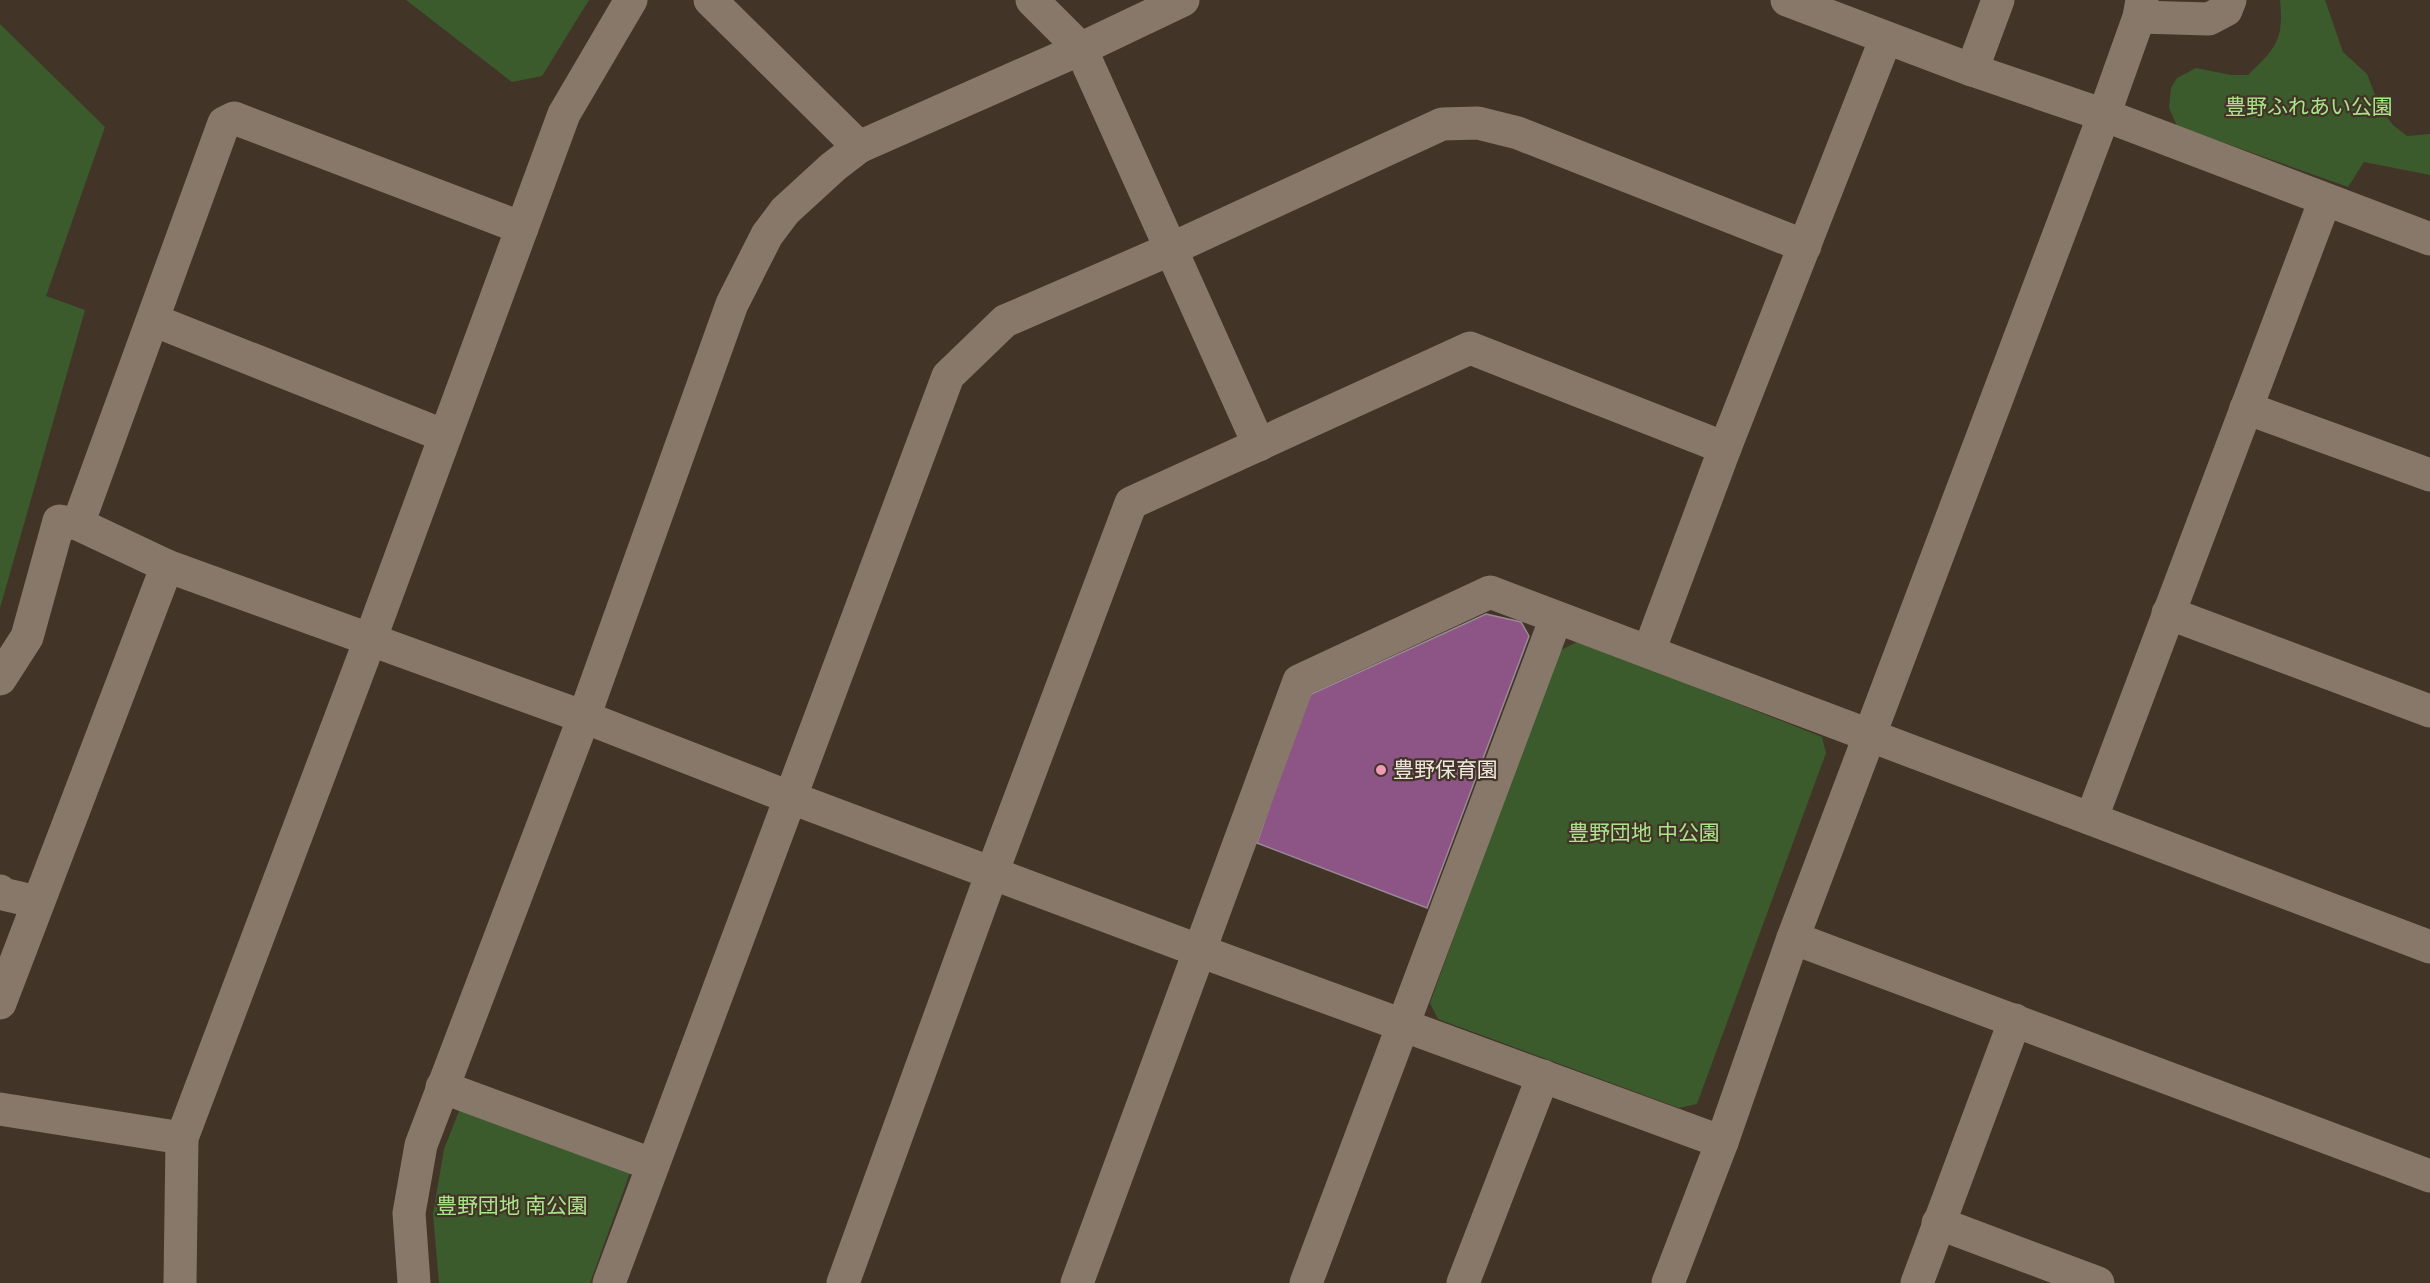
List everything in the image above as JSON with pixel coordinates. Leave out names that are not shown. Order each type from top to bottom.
[{"type":"street","points":[[180,1283],[182,1138],[370,640],[564,114],[631,0]]},
{"type":"street","points":[[710,0],[859,147]]},
{"type":"street","points":[[1032,0],[1081,49],[1259,445]]},
{"type":"street","points":[[414,1283],[409,1213],[421,1145],[584,717],[732,304],[767,235],[785,211],[832,167],[859,147],[1081,49],[1183,0]]},
{"type":"street","points":[[1787,0],[1972,70],[2104,115],[2430,239]]},
{"type":"street","points":[[1972,70],[1998,0]]},
{"type":"street","points":[[1668,1283],[1722,1142],[1793,938],[2104,115],[2141,9],[2209,19],[2226,10],[2230,0]]},
{"type":"street","points":[[1649,651],[1725,448],[1886,38]]},
{"type":"street","points":[[78,524],[224,123],[234,118],[522,228]]},
{"type":"street","points":[[609,1283],[651,1164],[948,376],[1005,321],[1171,249],[1442,124],[1478,123],[1518,133],[1805,246]]},
{"type":"street","points":[[2092,817],[2325,200]]},
{"type":"street","points":[[153,320],[445,436]]},
{"type":"street","points":[[843,1283],[992,873],[1131,503],[1470,348],[1725,448]]},
{"type":"street","points":[[2246,408],[2430,475]]},
{"type":"street","points":[[0,679],[27,637],[59,521],[78,524],[167,566],[584,717],[789,797],[1200,951],[1722,1142]]},
{"type":"street","points":[[0,1003],[167,566]]},
{"type":"street","points":[[1077,1283],[1299,681],[1490,592],[2092,817],[2430,947]]},
{"type":"street","points":[[2168,613],[2430,711]]},
{"type":"street","points":[[1306,1283],[1556,618]]},
{"type":"street","points":[[0,891],[3,894],[38,902]]},
{"type":"street","points":[[1793,938],[2430,1176]]},
{"type":"street","points":[[1917,1283],[2015,1020]]},
{"type":"street","points":[[1463,1283],[1543,1076]]},
{"type":"street","points":[[442,1087],[651,1164]]},
{"type":"street","points":[[0,1109],[182,1138]]},
{"type":"street","points":[[1938,1223],[2098,1283]]},
{"type":"green space","points":[[406,0],[589,0],[542,76],[512,82]]},
{"type":"green space","name":"豊野ふれあい公園","points":[[2280,0],[2325,0],[2343,52],[2367,74],[2380,108],[2393,125],[2407,136],[2430,134],[2430,175],[2364,162],[2348,187],[2177,126],[2169,108],[2171,88],[2177,78],[2196,68],[2231,75],[2248,75],[2265,58],[2276,42],[2281,25]]},
{"type":"green space","points":[[0,24],[105,127],[46,296],[85,310],[0,608]]},
{"type":"green space","name":"豊野団地 中公園","points":[[1579,641],[1822,737],[1826,753],[1697,1104],[1679,1108],[1438,1019],[1430,1003],[1557,652]]},
{"type":"green space","name":"豊野団地 南公園","points":[[461,1106],[631,1170],[590,1283],[439,1283],[433,1214],[444,1149]]},
{"type":"building","name":"豊野保育園","points":[[1486,614],[1521,622],[1529,636],[1427,908],[1257,843],[1307,696]]},
{"type":"place","name":"豊野保育園","points":[[1381,770]]}]
